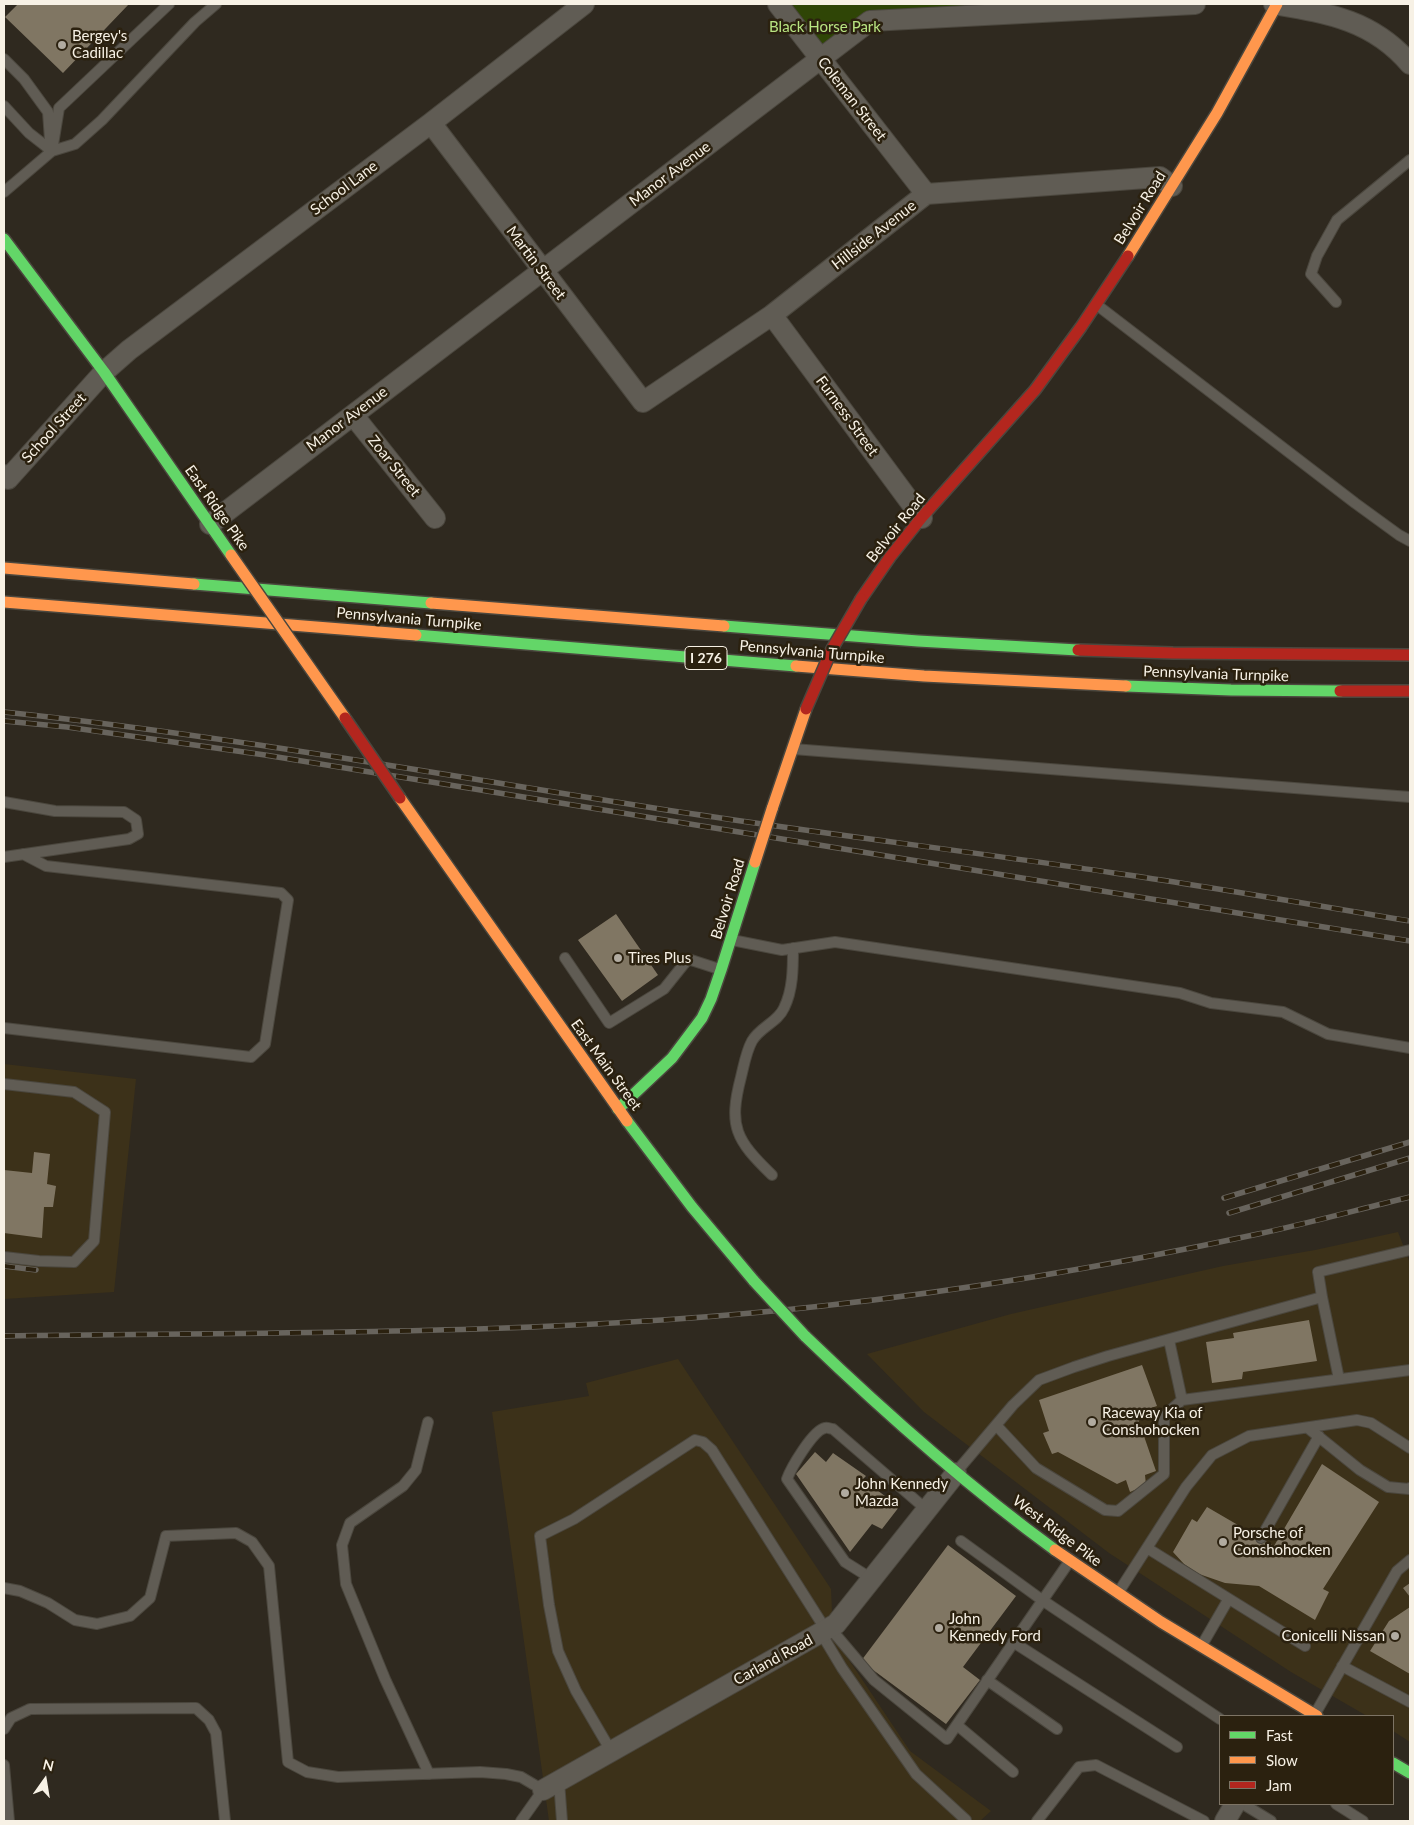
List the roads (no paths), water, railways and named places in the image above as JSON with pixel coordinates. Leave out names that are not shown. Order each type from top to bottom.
[{"type":"main road","name":"Belvoir Road","points":[[618,1110],[672,1058],[702,1018],[711,999],[791,749],[832,649],[876,578],[922,518],[1001,431],[1064,352],[1172,186],[1240,75],[1276,4]]},
{"type":"main road","name":"East Ridge Pike","points":[[4,239],[104,372],[400,798]]},
{"type":"main road","name":"Pennsylvania Turnpike","points":[[4,568],[548,613],[918,641],[1173,653],[1410,655]]},
{"type":"main road","name":"Pennsylvania Turnpike","points":[[4,602],[924,676],[1231,690],[1410,691]]},
{"type":"main road","name":"East Main Street","points":[[400,798],[618,1110],[692,1207],[754,1281],[805,1336]]},
{"type":"main road","name":"West Ridge Pike","points":[[805,1336],[894,1420],[956,1473],[1069,1561],[1118,1594],[1202,1645],[1293,1710],[1316,1715]]},
{"type":"main road","points":[[1394,1764],[1410,1773]]},
{"type":"street","name":"School Lane","points":[[104,372],[129,350],[431,123],[584,4]]},
{"type":"street","name":"Coleman Street","points":[[778,4],[926,194]]},
{"type":"street","name":"Manor Avenue","points":[[210,524],[870,21],[1195,4]]},
{"type":"street","points":[[1276,4],[1338,16],[1362,26],[1385,40],[1410,64]]},
{"type":"street","name":"Martin Street","points":[[431,123],[642,402]]},
{"type":"street","name":"Hillside Avenue","points":[[642,402],[772,315],[926,194],[1160,177],[1172,186]]},
{"type":"street","name":"Furness Street","points":[[772,315],[922,518]]},
{"type":"street","name":"School Street","points":[[4,475],[8,479],[104,372]]},
{"type":"street","name":"Zoar Street","points":[[352,415],[435,518]]},
{"type":"street","name":"Carland Road","points":[[551,1785],[836,1624],[956,1473]]},
{"type":"street","points":[[1224,1821],[1234,1805]]},
{"type":"lane","points":[[52,151],[60,108],[169,4]]},
{"type":"lane","points":[[4,192],[52,151],[76,144],[102,120],[195,22],[216,4]]},
{"type":"lane","points":[[4,59],[24,79],[48,112],[52,151]]},
{"type":"lane","points":[[4,106],[29,133],[52,151]]},
{"type":"lane","points":[[1336,302],[1311,274],[1317,256],[1337,220],[1410,160]]},
{"type":"lane","points":[[1096,304],[1355,503],[1410,541]]},
{"type":"lane","points":[[791,749],[1410,797]]},
{"type":"lane","points":[[4,802],[55,811],[124,812],[136,820],[138,834],[129,839],[4,857]]},
{"type":"lane","points":[[4,1028],[251,1057],[266,1044],[288,900],[281,893],[46,866],[23,854]]},
{"type":"lane","points":[[731,939],[782,950],[835,942],[1180,993],[1211,1003],[1282,1012],[1328,1034],[1410,1048]]},
{"type":"lane","points":[[772,1175],[742,1142],[734,1108],[744,1064],[752,1041],[766,1025],[778,1017],[785,1005],[793,972],[793,948]]},
{"type":"lane","points":[[565,958],[609,1023],[664,989],[688,959],[721,970]]},
{"type":"lane","points":[[4,1084],[74,1092],[105,1112],[94,1241],[74,1262],[4,1257]]},
{"type":"lane","points":[[1339,1379],[1318,1272],[1410,1250]]},
{"type":"lane","points":[[956,1473],[1013,1405],[1039,1380],[1074,1367],[1322,1297]]},
{"type":"lane","points":[[1169,1340],[1182,1400]]},
{"type":"lane","points":[[996,1425],[1036,1468],[1105,1510],[1118,1511],[1164,1474],[1164,1416],[1182,1400],[1410,1370]]},
{"type":"lane","points":[[1118,1594],[1186,1487],[1212,1455],[1249,1436],[1357,1420],[1370,1423],[1410,1448]]},
{"type":"lane","points":[[428,1422],[416,1470],[403,1486],[350,1523],[342,1545],[346,1584],[385,1679],[429,1774]]},
{"type":"lane","points":[[872,1579],[846,1562],[787,1478],[792,1465],[804,1448],[821,1430],[826,1427],[833,1429],[927,1510]]},
{"type":"lane","points":[[1308,1428],[1360,1470],[1388,1487],[1409,1490],[1410,1488]]},
{"type":"lane","points":[[1261,1538],[1319,1436]]},
{"type":"lane","points":[[611,1751],[576,1691],[558,1651],[549,1605],[540,1536],[574,1519],[694,1440],[702,1442],[712,1450],[826,1630],[842,1668],[916,1774],[965,1821]]},
{"type":"lane","points":[[4,1588],[20,1591],[48,1603],[75,1620],[97,1624],[130,1616],[150,1598],[166,1536],[236,1533],[252,1542],[269,1566],[288,1762],[307,1772],[338,1777],[480,1772],[506,1774],[551,1785]]},
{"type":"lane","points":[[961,1541],[1042,1600],[1219,1718]]},
{"type":"lane","points":[[1147,1548],[1305,1646]]},
{"type":"lane","points":[[1316,1715],[1397,1570],[1410,1560]]},
{"type":"lane","points":[[826,1630],[874,1680],[947,1739],[1069,1561]]},
{"type":"lane","points":[[1202,1645],[1228,1600]]},
{"type":"lane","points":[[1013,1642],[1176,1747]]},
{"type":"lane","points":[[1342,1666],[1410,1702]]},
{"type":"lane","points":[[988,1680],[1057,1729]]},
{"type":"lane","points":[[4,1729],[11,1718],[30,1709],[196,1708],[209,1720],[216,1733],[226,1821]]},
{"type":"lane","points":[[957,1725],[1013,1772]]},
{"type":"lane","points":[[4,1765],[9,1821]]},
{"type":"lane","points":[[1037,1821],[1079,1767],[1096,1765],[1204,1821]]},
{"type":"lane","points":[[521,1821],[551,1785]]},
{"type":"lane","points":[[551,1785],[562,1821]]},
{"type":"lane","points":[[1245,1805],[1271,1821]]},
{"type":"lane","points":[[1338,1805],[1363,1821]]},
{"type":"railway","points":[[4,712],[167,732],[711,817],[1151,878],[1410,921]]},
{"type":"railway","points":[[4,721],[67,727],[265,755],[1410,941]]},
{"type":"railway","points":[[1224,1198],[1410,1142]]},
{"type":"railway","points":[[1229,1213],[1410,1158]]},
{"type":"railway","points":[[4,1336],[311,1333],[516,1328],[720,1316],[822,1306],[987,1284],[1150,1256],[1258,1234],[1410,1197]]},
{"type":"railway","points":[[4,1266],[36,1270]]},
{"type":"place","name":"Bergey's Cadillac","points":[[62,45]]},
{"type":"place","name":"Tires Plus","points":[[618,958]]},
{"type":"place","name":"Raceway Kia of Conshohocken","points":[[1092,1422]]},
{"type":"place","name":"John Kennedy Mazda","points":[[845,1493]]},
{"type":"place","name":"Porsche of Conshohocken","points":[[1223,1542]]},
{"type":"place","name":"John Kennedy Ford","points":[[939,1628]]},
{"type":"place","name":"Conicelli Nissan","points":[[1395,1636]]},
{"type":"park label","name":"Black Horse Park","points":[[825,27]]}]
